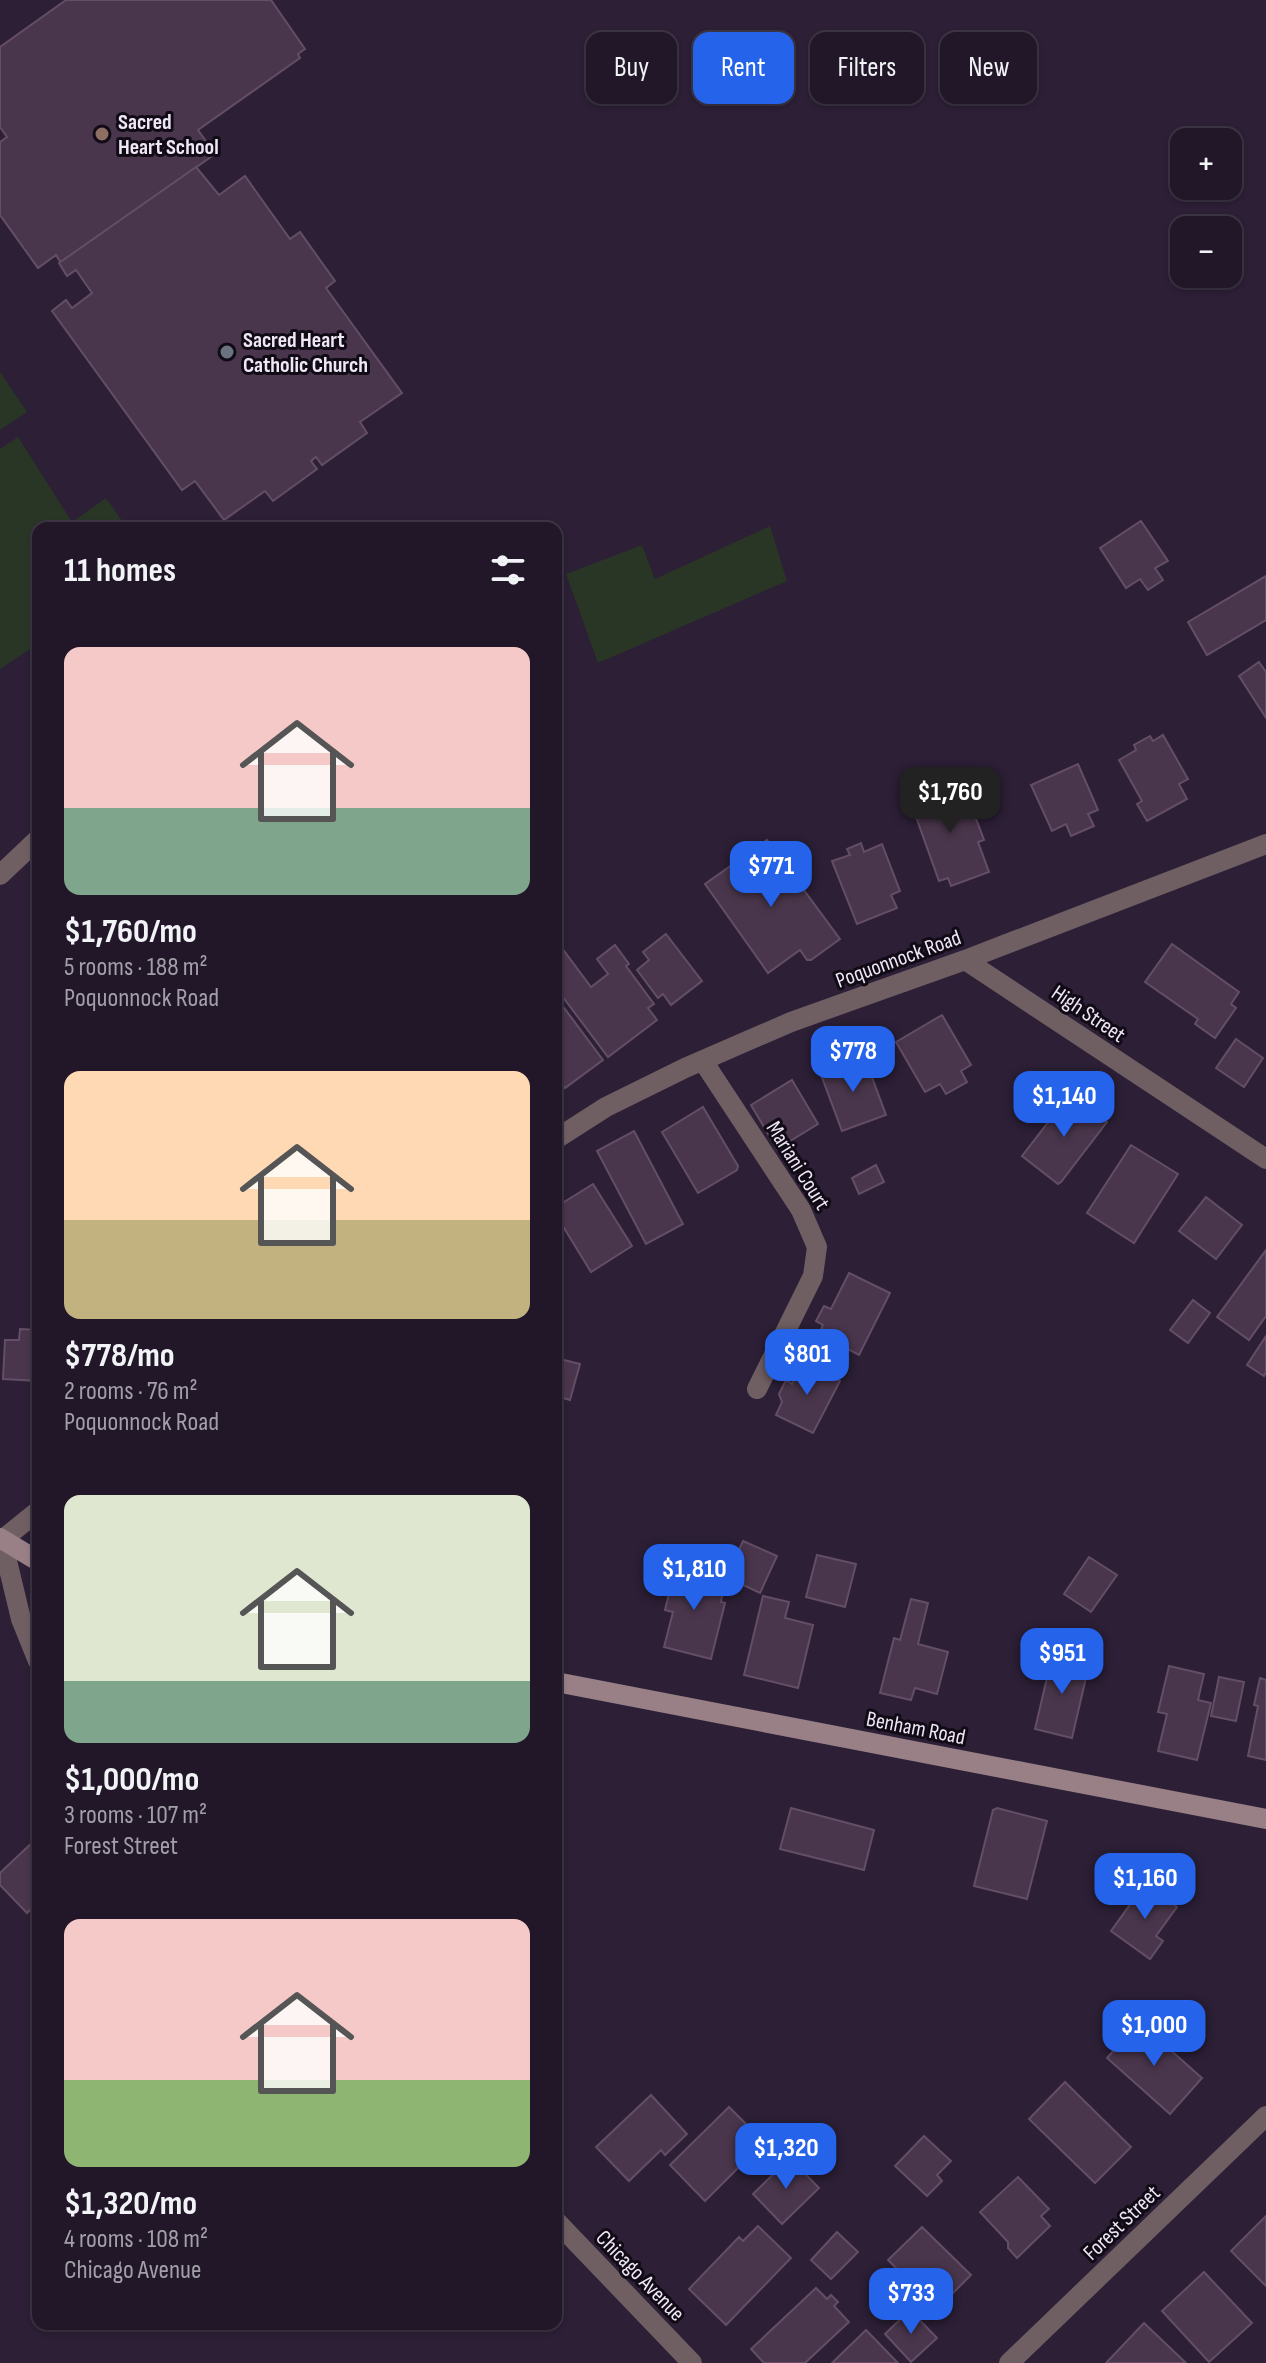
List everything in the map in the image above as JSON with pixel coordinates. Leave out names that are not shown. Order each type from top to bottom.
[{"type":"main road","points":[[1,1540],[32,1558]]},
{"type":"main road","name":"Benham Road","points":[[562,1683],[1266,1819]]},
{"type":"street","name":"Poquonnock Road","points":[[562,1135],[606,1107],[791,1022],[965,960],[1266,844]]},
{"type":"street","points":[[0,875],[32,845]]},
{"type":"street","name":"High Street","points":[[965,960],[1266,1159]]},
{"type":"street","name":"Mariani Court","points":[[703,1061],[801,1210],[817,1247],[813,1276],[757,1389]]},
{"type":"street","points":[[32,1516],[1,1540],[21,1619],[32,1646]]},
{"type":"street","name":"Forest Street","points":[[1009,2363],[1266,2116]]},
{"type":"street","name":"Chicago Avenue","points":[[562,2227],[692,2363]]},
{"type":"green space","points":[[0,372],[27,412],[0,430]]},
{"type":"green space","points":[[18,437],[72,522],[32,522],[32,648],[0,669],[0,449]]},
{"type":"green space","points":[[106,498],[123,522],[72,522]]},
{"type":"green space","points":[[770,526],[787,581],[598,663],[566,574],[642,545],[655,579]]},
{"type":"building","name":"Sacred Heart School","points":[[66,0],[271,0],[305,49],[298,54],[300,58],[198,130],[215,154],[61,263],[56,255],[38,268],[0,215],[0,142],[7,137],[0,127],[0,47]]},
{"type":"building","name":"Sacred Heart Catholic Church","points":[[196,167],[219,195],[245,176],[290,239],[300,232],[335,281],[326,288],[402,393],[360,422],[367,433],[322,465],[316,457],[311,461],[317,469],[273,501],[265,491],[224,520],[195,481],[182,490],[52,311],[66,300],[72,308],[92,293],[76,270],[67,276],[59,263]]},
{"type":"building","points":[[1141,521],[1168,561],[1155,568],[1163,580],[1148,590],[1140,579],[1126,588],[1100,548]]},
{"type":"building","points":[[1266,576],[1266,620],[1207,655],[1188,622]]},
{"type":"building","points":[[1259,662],[1266,672],[1266,718],[1239,676]]},
{"type":"building","points":[[1163,735],[1188,779],[1179,784],[1187,799],[1147,821],[1137,804],[1142,801],[1119,760],[1136,750],[1134,745],[1150,736],[1153,741]]},
{"type":"building","points":[[1078,764],[1098,810],[1088,814],[1094,826],[1071,836],[1066,824],[1052,831],[1031,785]]},
{"type":"building","points":[[957,783],[969,818],[975,816],[984,840],[978,842],[989,872],[951,886],[948,878],[939,881],[910,800]]},
{"type":"building","points":[[767,840],[840,939],[811,960],[807,960],[800,950],[768,973],[705,884]]},
{"type":"building","points":[[861,843],[864,852],[882,844],[900,891],[891,895],[897,908],[857,924],[832,861],[850,855],[847,849]]},
{"type":"building","points":[[666,934],[702,981],[671,1005],[663,994],[658,998],[637,970],[649,960],[643,952]]},
{"type":"building","points":[[1172,944],[1239,992],[1231,1004],[1236,1008],[1215,1038],[1195,1024],[1198,1019],[1145,982]]},
{"type":"building","points":[[615,945],[629,964],[626,966],[654,1004],[648,1008],[657,1020],[608,1057],[562,996],[562,948],[591,987],[608,974],[597,959]]},
{"type":"building","points":[[562,1005],[603,1060],[565,1088],[562,1084]]},
{"type":"building","points":[[942,1015],[971,1065],[961,1071],[967,1082],[946,1094],[940,1084],[925,1092],[896,1042]]},
{"type":"building","points":[[1236,1039],[1263,1058],[1244,1087],[1216,1068]]},
{"type":"building","points":[[864,1056],[886,1115],[842,1131],[820,1072]]},
{"type":"building","points":[[792,1080],[818,1124],[777,1149],[751,1105]]},
{"type":"building","points":[[1070,1094],[1107,1122],[1058,1184],[1022,1156]]},
{"type":"building","points":[[703,1107],[738,1166],[737,1170],[698,1193],[662,1132]]},
{"type":"building","points":[[634,1131],[683,1224],[646,1244],[597,1151]]},
{"type":"building","points":[[1131,1145],[1178,1174],[1134,1243],[1087,1213]]},
{"type":"building","points":[[876,1165],[884,1182],[859,1194],[852,1178]]},
{"type":"building","points":[[593,1184],[632,1246],[591,1272],[562,1225],[562,1203]]},
{"type":"building","points":[[1206,1197],[1242,1225],[1216,1259],[1179,1231]]},
{"type":"building","points":[[1266,1250],[1266,1316],[1249,1340],[1217,1317]]},
{"type":"building","points":[[849,1273],[890,1293],[859,1355],[819,1334],[823,1325],[816,1321],[824,1306],[831,1309]]},
{"type":"building","points":[[1193,1300],[1210,1313],[1188,1343],[1170,1330]]},
{"type":"building","points":[[20,1329],[32,1330],[32,1381],[3,1379],[5,1340],[19,1340]]},
{"type":"building","points":[[1266,1336],[1266,1372],[1264,1376],[1247,1365]]},
{"type":"building","points":[[562,1360],[580,1364],[570,1400],[562,1398]]},
{"type":"building","points":[[802,1362],[840,1381],[813,1433],[776,1415],[782,1402],[779,1394],[786,1380],[792,1384]]},
{"type":"building","points":[[743,1541],[777,1556],[760,1593],[726,1577]]},
{"type":"building","points":[[817,1555],[856,1564],[845,1607],[806,1597]]},
{"type":"building","points":[[1089,1557],[1117,1575],[1091,1612],[1064,1594]]},
{"type":"building","points":[[676,1565],[719,1576],[716,1588],[723,1590],[721,1602],[725,1603],[711,1659],[664,1647],[673,1612],[665,1610]]},
{"type":"building","points":[[763,1596],[789,1602],[785,1618],[813,1625],[798,1688],[744,1675]]},
{"type":"building","points":[[911,1599],[928,1603],[918,1644],[948,1652],[937,1694],[915,1688],[911,1700],[880,1693],[894,1638],[900,1640]]},
{"type":"building","points":[[1053,1652],[1077,1658],[1075,1666],[1088,1669],[1072,1738],[1035,1729]]},
{"type":"building","points":[[1169,1666],[1204,1674],[1198,1700],[1211,1703],[1197,1760],[1158,1751],[1167,1714],[1158,1712]]},
{"type":"building","points":[[1219,1677],[1244,1682],[1236,1721],[1211,1716]]},
{"type":"building","points":[[1260,1678],[1266,1680],[1266,1760],[1248,1756]]},
{"type":"building","points":[[791,1808],[874,1830],[864,1870],[780,1849]]},
{"type":"building","points":[[997,1808],[1047,1821],[1027,1899],[974,1886],[993,1810]]},
{"type":"building","points":[[32,1843],[32,1908],[27,1913],[0,1885],[0,1873]]},
{"type":"building","points":[[1145,1884],[1177,1907],[1156,1936],[1163,1941],[1150,1959],[1111,1931]]},
{"type":"building","points":[[1139,2022],[1202,2078],[1170,2114],[1107,2058]]},
{"type":"building","points":[[1065,2082],[1131,2147],[1095,2183],[1029,2119]]},
{"type":"building","points":[[651,2095],[687,2134],[665,2155],[661,2150],[629,2181],[596,2147]]},
{"type":"building","points":[[729,2107],[764,2142],[705,2201],[670,2165]]},
{"type":"building","points":[[924,2136],[951,2161],[937,2175],[942,2181],[927,2196],[895,2166]]},
{"type":"building","points":[[790,2158],[819,2188],[782,2224],[753,2194]]},
{"type":"building","points":[[1018,2177],[1049,2209],[1041,2216],[1050,2226],[1017,2258],[1008,2248],[1008,2242],[980,2212]]},
{"type":"building","points":[[1266,2216],[1266,2286],[1231,2251]]},
{"type":"building","points":[[758,2226],[791,2258],[726,2325],[689,2289],[739,2237],[743,2241]]},
{"type":"building","points":[[922,2227],[971,2275],[937,2309],[888,2260]]},
{"type":"building","points":[[837,2232],[858,2252],[831,2279],[811,2260]]},
{"type":"building","points":[[1204,2272],[1252,2323],[1209,2362],[1162,2311]]},
{"type":"building","points":[[816,2288],[827,2299],[831,2295],[838,2302],[834,2306],[849,2322],[805,2363],[764,2363],[751,2349]]},
{"type":"building","points":[[910,2310],[937,2338],[911,2362],[885,2334]]},
{"type":"building","points":[[1144,2323],[1186,2363],[1106,2363]]},
{"type":"building","points":[[866,2330],[898,2363],[832,2363]]},
{"type":"place","name":"Sacred Heart School","points":[[102,134]]},
{"type":"place","name":"Sacred Heart Catholic Church","points":[[227,352]]}]
